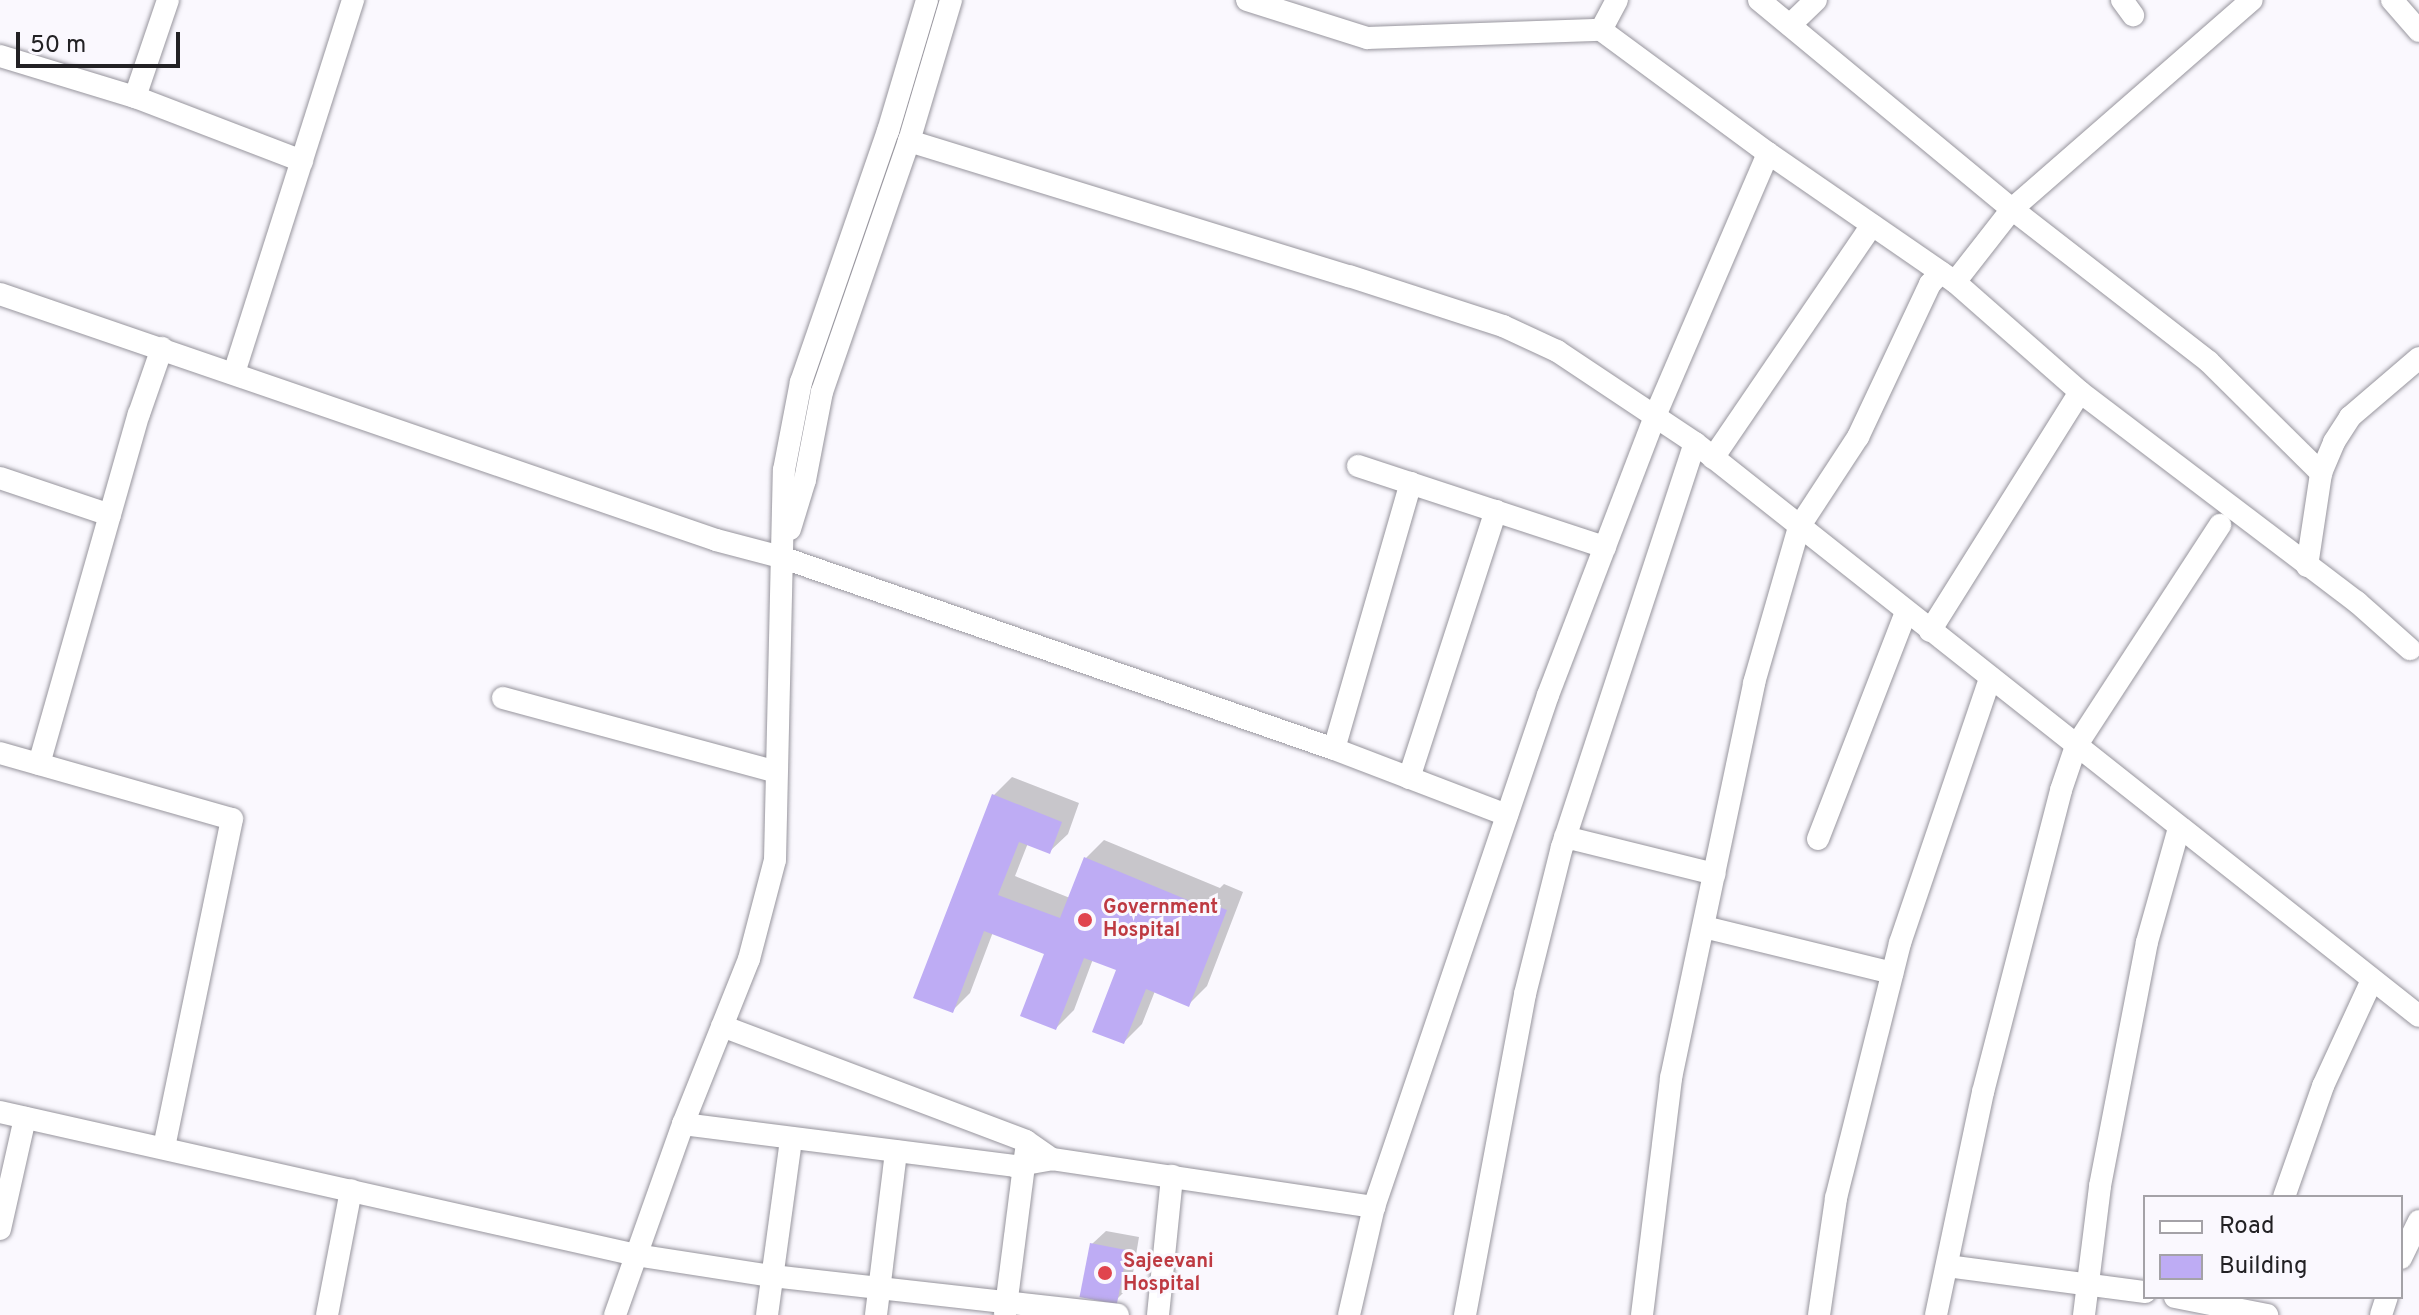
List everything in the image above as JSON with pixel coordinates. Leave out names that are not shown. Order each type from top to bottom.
[{"type":"street","points":[[135,97],[168,0]]},
{"type":"street","points":[[234,373],[353,0]]},
{"type":"street","points":[[615,1315],[683,1124],[749,959],[775,860],[774,771],[780,720],[784,470],[801,382],[888,131],[927,0]]},
{"type":"street","points":[[781,557],[805,480],[822,392],[909,141],[951,0]]},
{"type":"street","points":[[1247,0],[1367,38],[1601,30],[1768,153],[1948,277],[2080,392],[2357,602],[2410,649]]},
{"type":"street","points":[[1601,30],[1617,0]]},
{"type":"street","points":[[1759,0],[2012,209],[2209,362],[2321,473]]},
{"type":"street","points":[[1790,25],[1816,0]]},
{"type":"street","points":[[1642,1315],[1671,1078],[1754,683],[1799,527],[1858,437],[1930,284],[1948,277],[2012,209],[2252,0]]},
{"type":"street","points":[[2392,0],[2419,31]]},
{"type":"street","points":[[0,56],[135,97],[302,161]]},
{"type":"street","points":[[909,141],[1503,326],[1557,351],[1695,443],[2419,1016]]},
{"type":"street","points":[[1349,1315],[1374,1207],[1507,815],[1655,416],[1768,153]]},
{"type":"street","points":[[1713,458],[1872,225]]},
{"type":"street","points":[[0,294],[716,540],[781,557],[1334,749],[1507,815]]},
{"type":"street","points":[[39,764],[110,515],[162,348]]},
{"type":"street","points":[[2307,566],[2321,473],[2350,417],[2419,358]]},
{"type":"street","points":[[1930,631],[2080,392]]},
{"type":"street","points":[[1465,1315],[1525,994],[1565,837],[1695,443]]},
{"type":"street","points":[[1358,466],[1605,547]]},
{"type":"street","points":[[0,478],[110,515]]},
{"type":"street","points":[[1334,749],[1411,483]]},
{"type":"street","points":[[1409,778],[1496,511]]},
{"type":"street","points":[[1936,1315],[1983,1092],[2061,790],[2076,746],[2220,525]]},
{"type":"street","points":[[1818,839],[1906,612]]},
{"type":"street","points":[[1819,1315],[1836,1198],[1892,973],[1990,678]]},
{"type":"street","points":[[503,698],[774,771]]},
{"type":"street","points":[[0,753],[232,819],[164,1148]]},
{"type":"street","points":[[2084,1315],[2100,1186],[2147,942],[2179,828]]},
{"type":"street","points":[[1565,837],[1715,874]]},
{"type":"street","points":[[1704,927],[1892,973]]},
{"type":"street","points":[[2285,1195],[2323,1086],[2372,980]]},
{"type":"street","points":[[722,1026],[1026,1141],[1052,1159]]},
{"type":"street","points":[[0,1112],[636,1255],[772,1276],[879,1288],[1006,1309],[1118,1315]]},
{"type":"street","points":[[0,1229],[25,1118]]},
{"type":"street","points":[[683,1124],[1014,1166],[1052,1159],[1374,1207]]},
{"type":"street","points":[[767,1315],[791,1139]]},
{"type":"street","points":[[1006,1309],[1026,1141]]},
{"type":"street","points":[[876,1315],[896,1151]]},
{"type":"street","points":[[1158,1315],[1172,1176]]},
{"type":"street","points":[[327,1315],[351,1190]]},
{"type":"street","points":[[2403,1254],[2419,1221]]},
{"type":"street","points":[[1947,1266],[2088,1282],[2143,1292]]},
{"type":"street","points":[[2188,1299],[2252,1309]]},
{"type":"building","points":[[992,794],[1062,822],[1050,854],[1019,842],[998,895],[1060,918],[1084,857],[1202,906],[1204,901],[1227,910],[1189,1007],[1146,989],[1124,1044],[1092,1032],[1116,970],[1084,958],[1056,1030],[1020,1016],[1044,954],[984,931],[953,1013],[913,998]]},
{"type":"building","points":[[1090,1243],[1127,1250],[1117,1304],[1080,1297]]},
{"type":"place","name":"Government Hospital","points":[[1085,920]]},
{"type":"place","name":"Sajeevani Hospital","points":[[1105,1273]]}]
